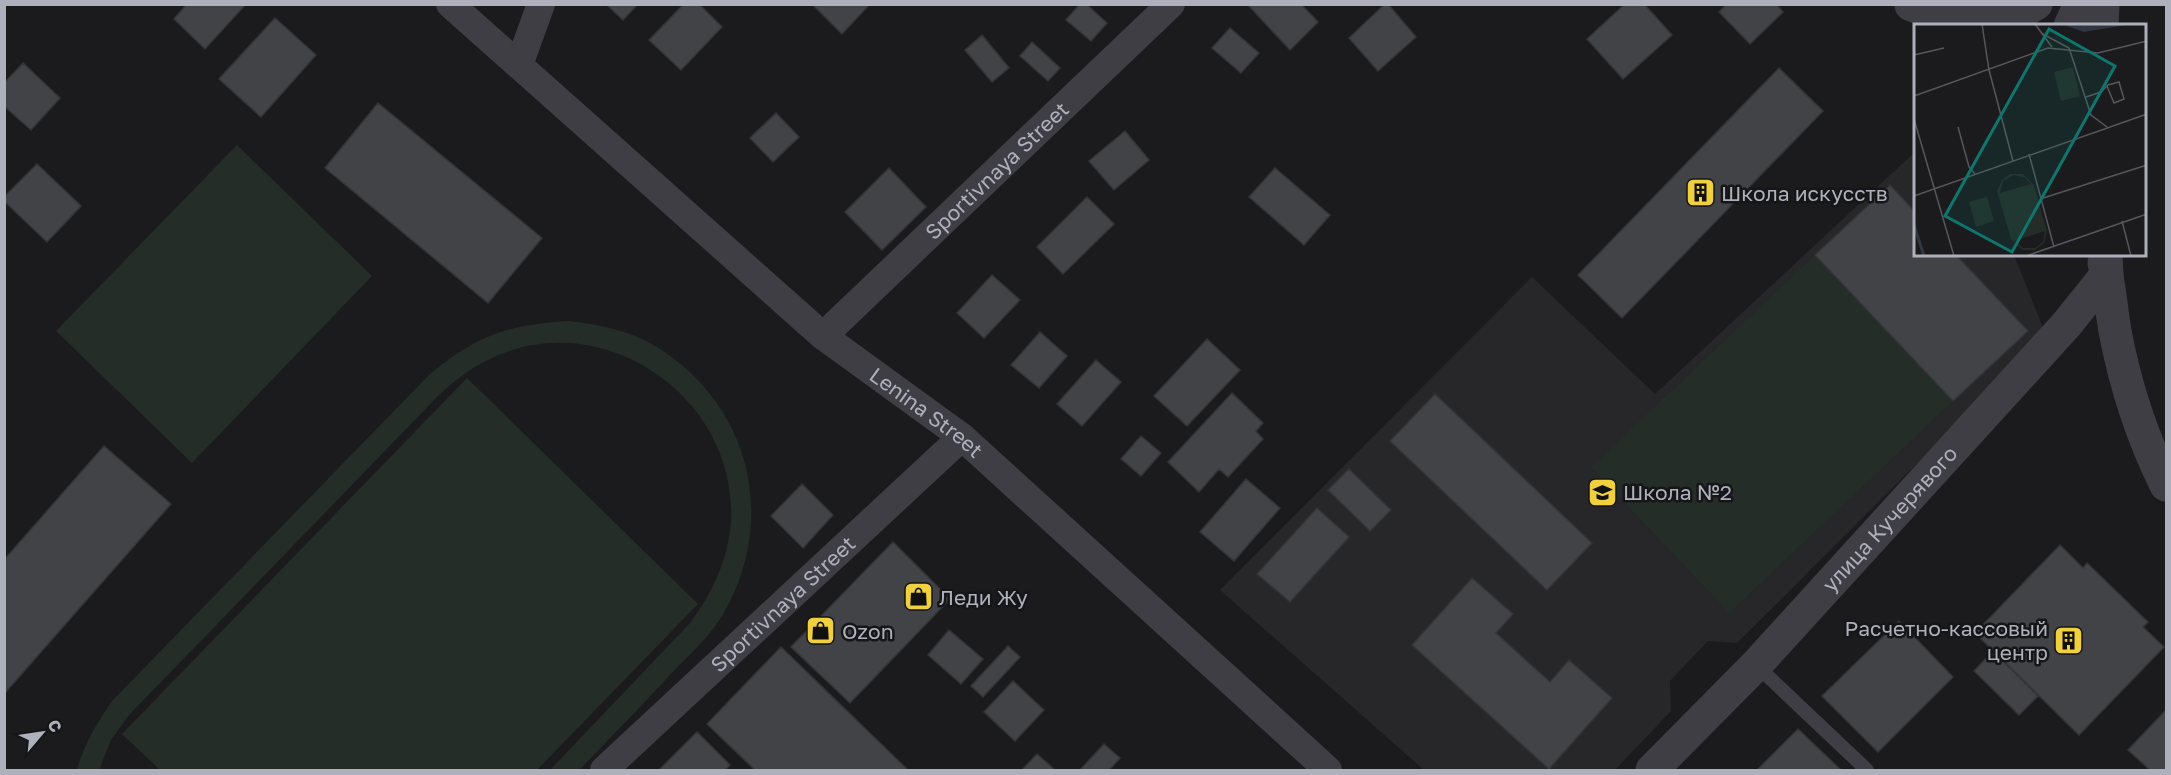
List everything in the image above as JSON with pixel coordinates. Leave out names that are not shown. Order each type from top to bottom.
[{"type":"street","name":"Lenina Street","points":[[450,4],[824,336],[962,437],[1328,771]]},
{"type":"street","points":[[519,65],[541,4]]},
{"type":"street","name":"Sportivnaya Street","points":[[824,336],[1171,4]]},
{"type":"street","points":[[1911,5],[1979,23],[2011,17],[2036,4]]},
{"type":"street","points":[[2071,24],[2080,4]]},
{"type":"street","points":[[2102,24],[2103,4]]},
{"type":"street","points":[[1911,5],[1934,24]]},
{"type":"street","points":[[2105,261],[2116,333],[2132,399],[2152,455],[2166,485]]},
{"type":"street","name":"улица Кучерявого","points":[[1652,771],[1756,665],[2066,326],[2105,261]]},
{"type":"street","name":"Sportivnaya Street","points":[[616,767],[962,437]]},
{"type":"lane","points":[[1756,665],[1868,771]]},
{"type":"shaded area","points":[[237,145],[372,276],[192,463],[56,331]]},
{"type":"shaded area","name":"Школа №2","points":[[1914,153],[1914,256],[2014,256],[2046,335],[1737,643],[1708,641],[1670,681],[1671,711],[1615,770],[1424,770],[1220,590],[1532,277],[1655,394]]},
{"type":"shaded area","points":[[1815,255],[1953,401],[1729,613],[1591,467]]},
{"type":"shaded area","points":[[569,321],[628,333],[660,349],[690,373],[715,401],[733,432],[746,466],[751,501],[750,537],[741,573],[721,618],[701,644],[579,770],[550,770],[690,623],[713,587],[727,547],[731,519],[727,474],[711,433],[685,399],[652,371],[614,352],[572,343],[529,346],[486,361],[468,371],[441,393],[129,715],[111,740],[99,770],[77,770],[83,751],[112,701],[427,377],[460,352],[492,335],[528,325]]},
{"type":"shaded area","points":[[467,378],[698,604],[537,770],[160,770],[122,734]]},
{"type":"building","points":[[187,4],[246,4],[205,49],[174,19]]},
{"type":"building","points":[[606,4],[638,4],[623,20]]},
{"type":"building","points":[[684,4],[699,4],[722,27],[681,70],[649,40]]},
{"type":"building","points":[[812,4],[870,4],[842,34]]},
{"type":"building","points":[[1080,4],[1086,4],[1107,23],[1091,41],[1066,20]]},
{"type":"building","points":[[1250,4],[1301,4],[1318,22],[1290,50],[1249,6]]},
{"type":"building","points":[[1385,4],[1388,4],[1416,37],[1378,71],[1349,38]]},
{"type":"building","points":[[1625,4],[1644,4],[1672,35],[1623,79],[1587,39]]},
{"type":"building","points":[[1727,4],[1776,4],[1783,12],[1750,44],[1719,12]]},
{"type":"building","points":[[275,18],[316,55],[261,117],[219,79]]},
{"type":"building","points":[[1230,28],[1259,53],[1241,73],[1212,48]]},
{"type":"building","points":[[982,35],[1009,68],[992,82],[965,50]]},
{"type":"building","points":[[1032,42],[1060,68],[1048,81],[1020,56]]},
{"type":"building","points":[[23,63],[60,98],[31,130],[4,106],[4,83]]},
{"type":"building","name":"Школа искусств","points":[[1779,68],[1823,111],[1622,318],[1578,275]]},
{"type":"building","points":[[378,103],[542,238],[488,303],[325,168]]},
{"type":"building","points":[[776,113],[799,137],[773,162],[750,138]]},
{"type":"building","points":[[1125,131],[1149,160],[1114,190],[1089,161]]},
{"type":"building","points":[[37,164],[81,206],[47,242],[4,201],[4,197]]},
{"type":"building","points":[[889,168],[926,207],[882,250],[845,212]]},
{"type":"building","points":[[1275,168],[1330,215],[1304,245],[1249,197]]},
{"type":"building","points":[[1890,185],[1914,211],[1914,256],[1957,256],[2028,331],[1953,401],[1815,255]]},
{"type":"building","points":[[1087,197],[1114,224],[1063,274],[1037,247]]},
{"type":"building","points":[[992,275],[1020,300],[984,338],[957,313]]},
{"type":"building","points":[[1040,332],[1067,356],[1039,388],[1011,365]]},
{"type":"building","points":[[1207,339],[1240,370],[1187,426],[1154,396]]},
{"type":"building","points":[[1096,360],[1121,382],[1082,426],[1057,404]]},
{"type":"building","points":[[1232,393],[1263,423],[1256,431],[1263,439],[1228,477],[1219,469],[1199,492],[1168,462]]},
{"type":"building","points":[[1435,394],[1592,543],[1547,590],[1390,441]]},
{"type":"building","points":[[1141,436],[1161,453],[1141,476],[1121,459]]},
{"type":"building","points":[[104,446],[171,504],[4,694],[4,560]]},
{"type":"building","points":[[1349,469],[1391,510],[1370,531],[1328,490]]},
{"type":"building","points":[[1246,479],[1280,508],[1234,561],[1200,532]]},
{"type":"building","points":[[802,484],[833,515],[803,548],[771,516]]},
{"type":"building","points":[[1317,508],[1349,537],[1290,602],[1257,574]]},
{"type":"building","points":[[893,542],[950,599],[850,703],[791,647]]},
{"type":"building","name":"Расчетно-кассовый центр","points":[[2060,545],[2083,568],[2087,563],[2148,622],[2143,627],[2164,647],[2079,735],[1975,633]]},
{"type":"building","points":[[1472,578],[1513,614],[1496,633],[1550,682],[1569,660],[1612,698],[1549,769],[1412,645]]},
{"type":"building","points":[[1899,621],[1953,677],[1878,752],[1822,696]]},
{"type":"building","points":[[949,630],[983,659],[961,684],[928,655]]},
{"type":"building","points":[[1008,646],[1020,657],[983,697],[971,686]]},
{"type":"building","points":[[781,647],[908,770],[755,770],[707,724]]},
{"type":"building","points":[[1993,651],[2038,696],[2019,715],[1974,671]]},
{"type":"building","points":[[1013,681],[1044,710],[1015,741],[984,712]]},
{"type":"building","points":[[2166,710],[2166,770],[2150,770],[2128,750]]},
{"type":"building","points":[[1798,729],[1841,770],[1757,770]]},
{"type":"building","points":[[697,732],[730,765],[725,770],[659,770]]},
{"type":"building","points":[[1104,744],[1120,758],[1109,770],[1080,770]]},
{"type":"building","points":[[1037,754],[1055,770],[1022,770]]},
{"type":"place","name":"Школа искусств","points":[[1700,193]]},
{"type":"place","name":"Школа №2","points":[[1602,492]]},
{"type":"place","name":"Леди Жу","points":[[918,597]]},
{"type":"place","name":"Ozon","points":[[821,631]]},
{"type":"place","name":"Расчетно-кассовый центр","points":[[2069,640]]}]
